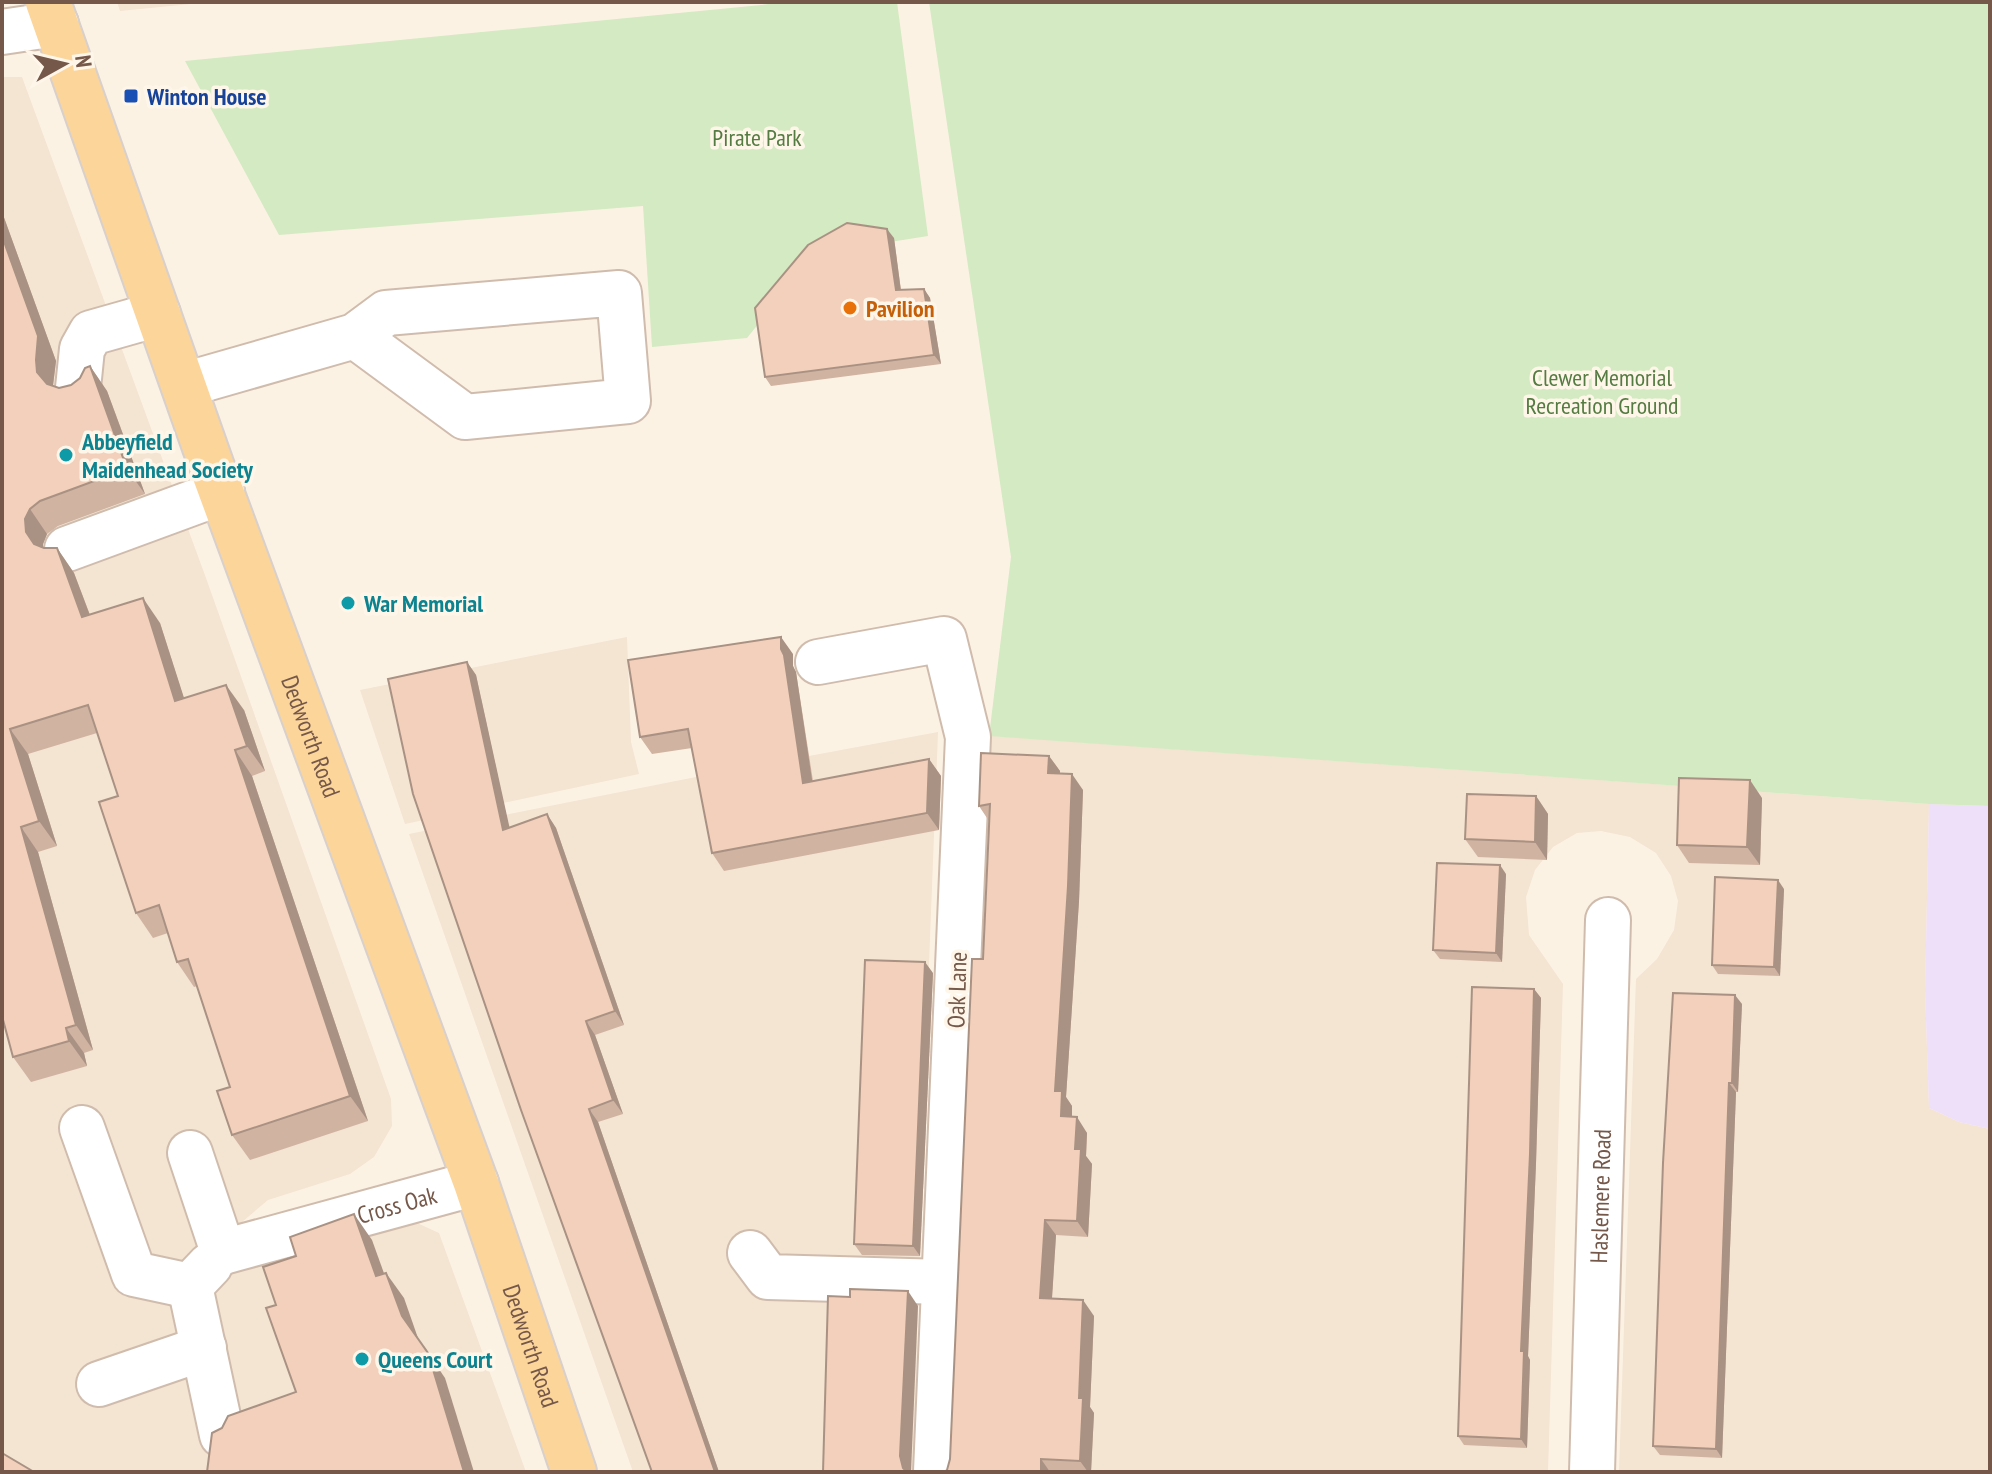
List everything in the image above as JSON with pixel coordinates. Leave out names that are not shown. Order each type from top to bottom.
[{"type":"main road","name":"Dedworth Road","points":[[52,13],[222,492],[476,1183],[574,1472]]},
{"type":"street","points":[[2,32],[52,13]]},
{"type":"street","points":[[184,385],[355,336],[386,313],[619,293],[628,401],[465,417],[355,336]]},
{"type":"street","points":[[78,388],[82,349],[91,333],[158,314]]},
{"type":"street","points":[[67,549],[222,492]]},
{"type":"street","name":"Oak Lane","points":[[818,662],[944,639],[968,737],[936,1472]]},
{"type":"street","name":"Haslemere Road","points":[[1592,1472],[1608,920]]},
{"type":"street","points":[[82,1128],[134,1274],[190,1286]]},
{"type":"street","points":[[190,1153],[223,1252],[190,1286]]},
{"type":"street","name":"Cross Oak","points":[[223,1252],[476,1183]]},
{"type":"street","points":[[750,1253],[768,1277],[944,1282]]},
{"type":"street","points":[[190,1286],[222,1435]]},
{"type":"street","points":[[99,1384],[204,1348]]},
{"type":"shaded area","points":[[117,2],[211,2],[120,11]]},
{"type":"shaded area","points":[[2,77],[22,77],[206,578],[391,1099],[392,1126],[374,1157],[350,1174],[268,1200],[159,1292],[393,1212],[439,1233],[526,1472],[2,1472]]},
{"type":"shaded area","points":[[627,637],[631,742],[639,774],[405,824],[360,690]]},
{"type":"shaded area","points":[[938,732],[913,1472],[633,1472],[409,834]]},
{"type":"shaded area","points":[[982,735],[1929,804],[1925,990],[1929,1108],[1959,1122],[1990,1129],[1990,1472],[1619,1472],[1636,979],[1657,959],[1674,930],[1678,901],[1671,876],[1656,853],[1630,837],[1601,831],[1577,833],[1553,847],[1535,870],[1526,897],[1529,935],[1563,984],[1548,1472],[957,1472]]},
{"type":"shaded area","points":[[1929,804],[1990,806],[1990,1129],[1959,1122],[1929,1108],[1925,990]]},
{"type":"green space","name":"Pirate Park","points":[[791,2],[897,2],[928,236],[814,254],[747,338],[652,347],[643,206],[279,235],[185,61]]},
{"type":"green space","name":"Clewer Memorial Recreation Ground","points":[[929,2],[1990,2],[1990,806],[989,736],[1011,557]]},
{"type":"building","name":"Pavilion","points":[[847,223],[887,229],[896,290],[924,289],[934,355],[765,377],[755,308],[808,245]]},
{"type":"building","points":[[2,236],[38,336],[37,372],[47,384],[59,388],[71,385],[90,366],[127,469],[40,501],[30,509],[25,519],[26,532],[34,544],[57,548],[82,617],[143,598],[175,701],[226,685],[247,746],[235,750],[350,1096],[232,1135],[217,1091],[230,1087],[188,959],[177,962],[159,905],[136,913],[99,802],[118,796],[88,705],[10,729],[39,821],[21,827],[76,1025],[66,1028],[69,1041],[13,1057],[2,1016]]},
{"type":"building","points":[[781,637],[803,783],[929,759],[927,813],[712,853],[688,729],[640,737],[628,660]]},
{"type":"building","points":[[467,662],[503,830],[547,814],[615,1011],[586,1021],[613,1100],[589,1109],[715,1472],[652,1472],[521,1110],[413,794],[388,679]]},
{"type":"building","points":[[981,753],[1049,756],[1048,773],[1072,774],[1055,1091],[1062,1091],[1061,1116],[1077,1117],[1075,1149],[1081,1149],[1077,1221],[1045,1220],[1040,1298],[1083,1300],[1079,1398],[1083,1398],[1080,1461],[1041,1459],[1041,1472],[944,1472],[950,1459],[972,959],[983,959],[990,804],[979,806]]},
{"type":"building","points":[[1679,778],[1750,780],[1747,847],[1677,845]]},
{"type":"building","points":[[1467,794],[1536,796],[1535,842],[1465,839]]},
{"type":"building","points":[[1437,863],[1500,865],[1496,953],[1433,950]]},
{"type":"building","points":[[1715,877],[1778,880],[1774,967],[1712,965]]},
{"type":"building","points":[[865,960],[925,962],[913,1246],[854,1244]]},
{"type":"building","points":[[1472,987],[1534,989],[1521,1351],[1524,1351],[1521,1439],[1458,1436]]},
{"type":"building","points":[[1673,993],[1735,995],[1716,1449],[1653,1446],[1663,1163]]},
{"type":"building","name":"Queens Court","points":[[354,1214],[376,1276],[386,1273],[402,1316],[428,1353],[464,1472],[207,1472],[212,1433],[222,1428],[228,1416],[296,1392],[266,1308],[276,1305],[263,1267],[296,1256],[290,1237]]},
{"type":"building","points":[[850,1289],[908,1291],[900,1456],[907,1472],[823,1472],[828,1296],[850,1297]]},
{"type":"building","points":[[2,1453],[34,1472],[2,1472]]},
{"type":"place","name":"Winton House","points":[[131,96]]},
{"type":"place","name":"Pavilion","points":[[850,308]]},
{"type":"place","name":"Abbeyfield Maidenhead Society","points":[[66,455]]},
{"type":"place","name":"War Memorial","points":[[348,603]]},
{"type":"place","name":"Queens Court","points":[[362,1359]]}]
